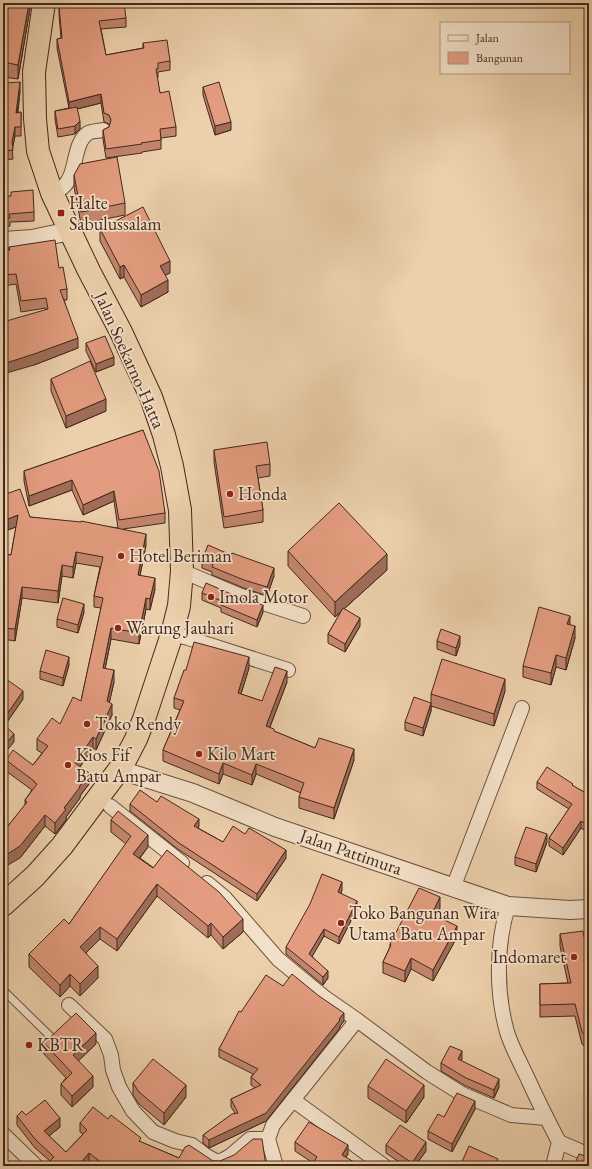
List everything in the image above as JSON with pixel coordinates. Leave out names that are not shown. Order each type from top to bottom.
[{"type":"highway","name":"Jalan Soekarno-Hatta","points":[[3,922],[50,880],[110,806],[121,769],[144,719],[172,634],[179,606],[182,571],[180,510],[172,466],[164,435],[151,397],[121,332],[52,193],[38,151],[35,118],[34,72],[44,3]]},
{"type":"highway","name":"Jalan Soekarno-Hatta","points":[[3,904],[35,876],[62,846],[121,769]]},
{"type":"street","points":[[52,193],[62,187],[67,181],[73,170],[77,150],[83,139],[88,133],[103,130]]},
{"type":"street","points":[[3,241],[32,239],[70,231]]},
{"type":"street","points":[[182,571],[241,596],[303,616]]},
{"type":"street","points":[[172,634],[288,670]]},
{"type":"street","points":[[453,888],[522,708]]},
{"type":"street","name":"Jalan Pattimura","points":[[121,769],[193,793],[275,826],[508,906],[570,910],[589,909]]},
{"type":"street","points":[[110,806],[225,898],[278,959],[324,997],[427,1072],[462,1094],[511,1115],[546,1118]]},
{"type":"street","points":[[508,906],[503,921],[499,958],[502,1008],[508,1033],[515,1053],[559,1142],[589,1155]]},
{"type":"street","points":[[69,1005],[105,1039],[111,1055],[119,1087],[133,1111],[153,1132],[192,1146],[205,1156],[217,1162],[230,1156],[250,1139],[268,1139]]},
{"type":"street","points":[[276,1166],[268,1139],[273,1126],[357,1020]]},
{"type":"street","points":[[293,1100],[384,1166]]},
{"type":"street","points":[[3,1134],[36,1166]]},
{"type":"street","points":[[553,1166],[559,1142]]},
{"type":"lane","points":[[3,990],[53,1039]]},
{"type":"building","points":[[3,3],[29,3],[18,65],[3,62]]},
{"type":"building","points":[[76,3],[124,3],[126,18],[99,21],[106,55],[144,48],[143,43],[167,40],[170,61],[158,63],[158,69],[156,69],[160,93],[169,91],[176,127],[160,129],[161,140],[106,149],[103,130],[109,127],[111,120],[109,115],[104,113],[101,94],[69,102],[57,39],[62,38],[59,6],[76,5]]},
{"type":"building","points":[[20,82],[16,113],[21,112],[21,127],[15,127],[12,142],[13,150],[3,151],[5,106],[3,105],[3,83]]},
{"type":"building","points":[[219,82],[231,122],[215,126],[203,87]]},
{"type":"building","points":[[77,107],[80,121],[75,126],[58,129],[55,111]]},
{"type":"building","points":[[117,157],[125,203],[81,212],[74,175],[80,164]]},
{"type":"building","points":[[33,190],[34,212],[9,214],[10,218],[3,218],[3,196],[11,196],[11,192]]},
{"type":"building","points":[[143,207],[170,261],[160,266],[168,280],[141,295],[124,265],[120,267],[100,229]]},
{"type":"building","points":[[55,240],[59,268],[63,267],[67,289],[60,290],[78,338],[3,364],[3,322],[48,309],[46,298],[21,301],[16,274],[3,275],[3,251],[10,250],[9,247]]},
{"type":"building","points":[[105,336],[114,357],[96,364],[86,343]]},
{"type":"building","points":[[90,361],[106,399],[66,416],[51,379]]},
{"type":"building","points":[[143,430],[159,471],[165,513],[119,520],[114,491],[83,505],[72,480],[29,496],[24,471]]},
{"type":"building","points":[[267,442],[270,464],[256,466],[263,510],[224,517],[214,450]]},
{"type":"building","points":[[20,489],[30,517],[81,521],[146,534],[138,575],[155,578],[150,599],[146,598],[139,633],[111,628],[103,668],[114,670],[107,701],[112,704],[96,739],[93,737],[75,763],[89,773],[64,808],[66,809],[55,823],[45,815],[20,846],[3,857],[3,818],[8,826],[27,802],[25,800],[37,784],[6,760],[13,750],[33,765],[48,746],[37,739],[52,718],[60,724],[73,697],[81,701],[103,598],[94,596],[103,557],[76,552],[73,567],[62,565],[58,591],[22,587],[15,629],[3,628],[3,554],[11,555],[18,515],[8,519],[3,506],[3,495]]},
{"type":"building","points":[[339,503],[387,554],[335,602],[288,551]]},
{"type":"building","points":[[208,545],[231,555],[232,553],[274,568],[267,587],[244,580],[212,567],[213,564],[202,560]]},
{"type":"building","points":[[206,583],[238,597],[263,605],[257,620],[221,605],[222,601],[202,593]]},
{"type":"building","points":[[63,598],[84,604],[78,625],[57,619]]},
{"type":"building","points":[[539,607],[570,616],[567,624],[575,626],[566,658],[556,655],[551,673],[523,666]]},
{"type":"building","points":[[343,608],[360,618],[345,644],[328,634]]},
{"type":"building","points":[[441,629],[460,636],[456,648],[437,641]]},
{"type":"building","points":[[194,642],[249,657],[238,693],[262,701],[275,667],[287,671],[266,726],[274,729],[274,731],[315,748],[319,738],[354,749],[334,808],[299,797],[304,783],[256,764],[252,775],[223,763],[219,774],[163,750],[184,701],[174,698],[184,670],[186,670]]},
{"type":"building","points":[[46,650],[69,657],[63,678],[40,671]]},
{"type":"building","points":[[442,659],[505,679],[494,714],[431,694]]},
{"type":"building","points":[[6,679],[23,691],[5,717],[3,716],[3,684]]},
{"type":"building","points":[[414,697],[431,703],[423,728],[405,722]]},
{"type":"building","points":[[3,724],[14,734],[3,747]]},
{"type":"building","points":[[547,767],[589,795],[589,826],[581,821],[563,848],[549,838],[572,804],[537,782]]},
{"type":"building","points":[[140,790],[157,802],[161,796],[199,819],[194,826],[223,842],[233,826],[245,834],[249,828],[286,850],[257,894],[179,843],[130,804]]},
{"type":"building","points":[[118,811],[148,835],[133,854],[153,868],[167,850],[219,892],[243,919],[223,937],[211,923],[208,926],[157,884],[117,939],[100,927],[80,947],[98,966],[80,984],[70,974],[60,985],[29,954],[64,919],[69,924],[131,836],[111,820]]},
{"type":"building","points":[[526,827],[547,834],[536,864],[515,857]]},
{"type":"building","points":[[322,874],[342,882],[338,892],[357,901],[339,937],[324,929],[309,954],[328,971],[323,977],[286,947],[310,904]]},
{"type":"building","points":[[419,888],[440,897],[432,914],[457,926],[433,970],[411,958],[405,971],[383,962],[391,945],[390,944]]},
{"type":"building","points":[[583,931],[584,937],[589,934],[589,1039],[582,1032],[575,1004],[540,1005],[540,984],[571,983],[560,934]]},
{"type":"building","points":[[292,974],[319,996],[344,1013],[266,1113],[209,1140],[203,1135],[232,1114],[238,1113],[231,1099],[261,1085],[251,1077],[258,1069],[219,1049],[239,1011],[241,1012],[266,975],[283,986]]},
{"type":"building","points":[[76,1013],[96,1033],[73,1055],[93,1076],[72,1096],[61,1084],[72,1073],[44,1043]]},
{"type":"building","points":[[450,1046],[462,1051],[458,1059],[499,1079],[494,1090],[466,1078],[441,1063]]},
{"type":"building","points":[[153,1059],[186,1085],[164,1113],[139,1092],[133,1083]]},
{"type":"building","points":[[386,1059],[424,1085],[406,1111],[368,1086]]},
{"type":"building","points":[[457,1093],[475,1101],[452,1144],[428,1131],[438,1114],[444,1117]]},
{"type":"building","points":[[45,1100],[60,1118],[44,1131],[66,1152],[87,1130],[80,1123],[93,1107],[108,1119],[111,1115],[141,1138],[139,1141],[179,1158],[185,1147],[189,1145],[213,1161],[220,1161],[234,1155],[253,1139],[262,1139],[266,1166],[106,1166],[89,1153],[78,1166],[53,1166],[49,1162],[54,1157],[35,1139],[17,1116],[22,1111],[26,1115]]},
{"type":"building","points":[[309,1122],[348,1145],[342,1155],[361,1166],[311,1166],[317,1157],[295,1142]]},
{"type":"building","points":[[400,1125],[426,1142],[412,1163],[386,1145]]},
{"type":"building","points":[[469,1146],[498,1159],[496,1164],[502,1166],[460,1166]]},
{"type":"building","points":[[579,1154],[589,1157],[589,1166],[574,1166]]},
{"type":"place","name":"Halte Sabulussalam","points":[[61,213]]},
{"type":"place","name":"Honda","points":[[230,494]]},
{"type":"place","name":"Hotel Beriman","points":[[121,556]]},
{"type":"place","name":"Imola Motor","points":[[211,597]]},
{"type":"place","name":"Warung Jauhari","points":[[118,628]]},
{"type":"place","name":"Toko Rendy","points":[[87,724]]},
{"type":"place","name":"Kilo Mart","points":[[199,754]]},
{"type":"place","name":"Kios Fif Batu Ampar","points":[[68,765]]},
{"type":"place","name":"Toko Bangunan Wira Utama Batu Ampar","points":[[341,923]]},
{"type":"place","name":"Indomaret","points":[[574,957]]},
{"type":"place","name":"KBTR","points":[[29,1045]]}]
